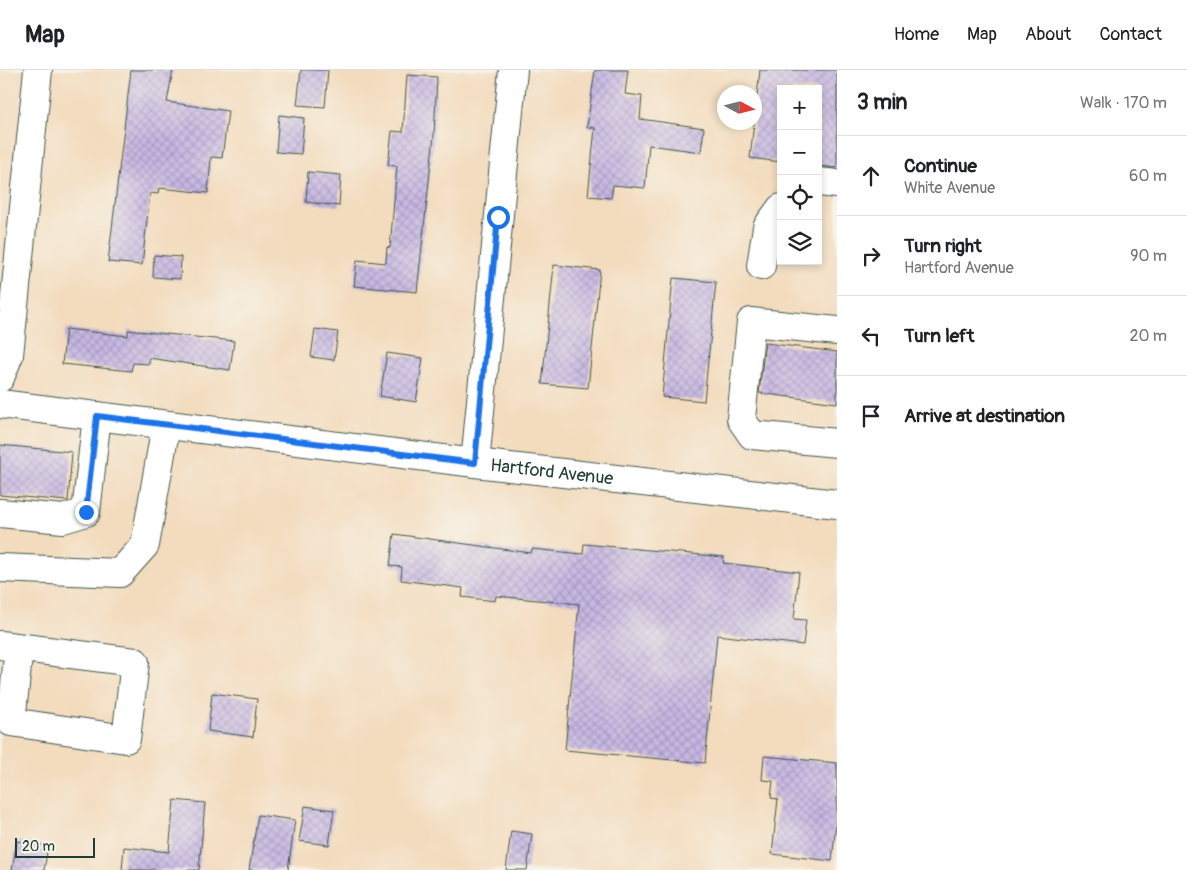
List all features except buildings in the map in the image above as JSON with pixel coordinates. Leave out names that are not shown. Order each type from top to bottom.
[{"type":"street","points":[[0,378],[9,355],[38,70]]},
{"type":"street","points":[[475,463],[513,70]]},
{"type":"street","points":[[822,182],[837,184]]},
{"type":"street","points":[[761,266],[767,227],[777,213]]},
{"type":"street","points":[[837,331],[752,322],[741,419],[752,435],[837,443]]},
{"type":"street","name":"Hartford Avenue","points":[[0,404],[475,463],[837,504]]},
{"type":"street","points":[[0,513],[63,519],[86,512],[97,416]]},
{"type":"street","points":[[0,568],[120,573],[145,545],[166,425]]},
{"type":"street","points":[[10,646],[134,662],[126,739],[11,722],[10,646]]},
{"type":"route","points":[[86,512],[97,416],[475,463],[498,217]]}]
